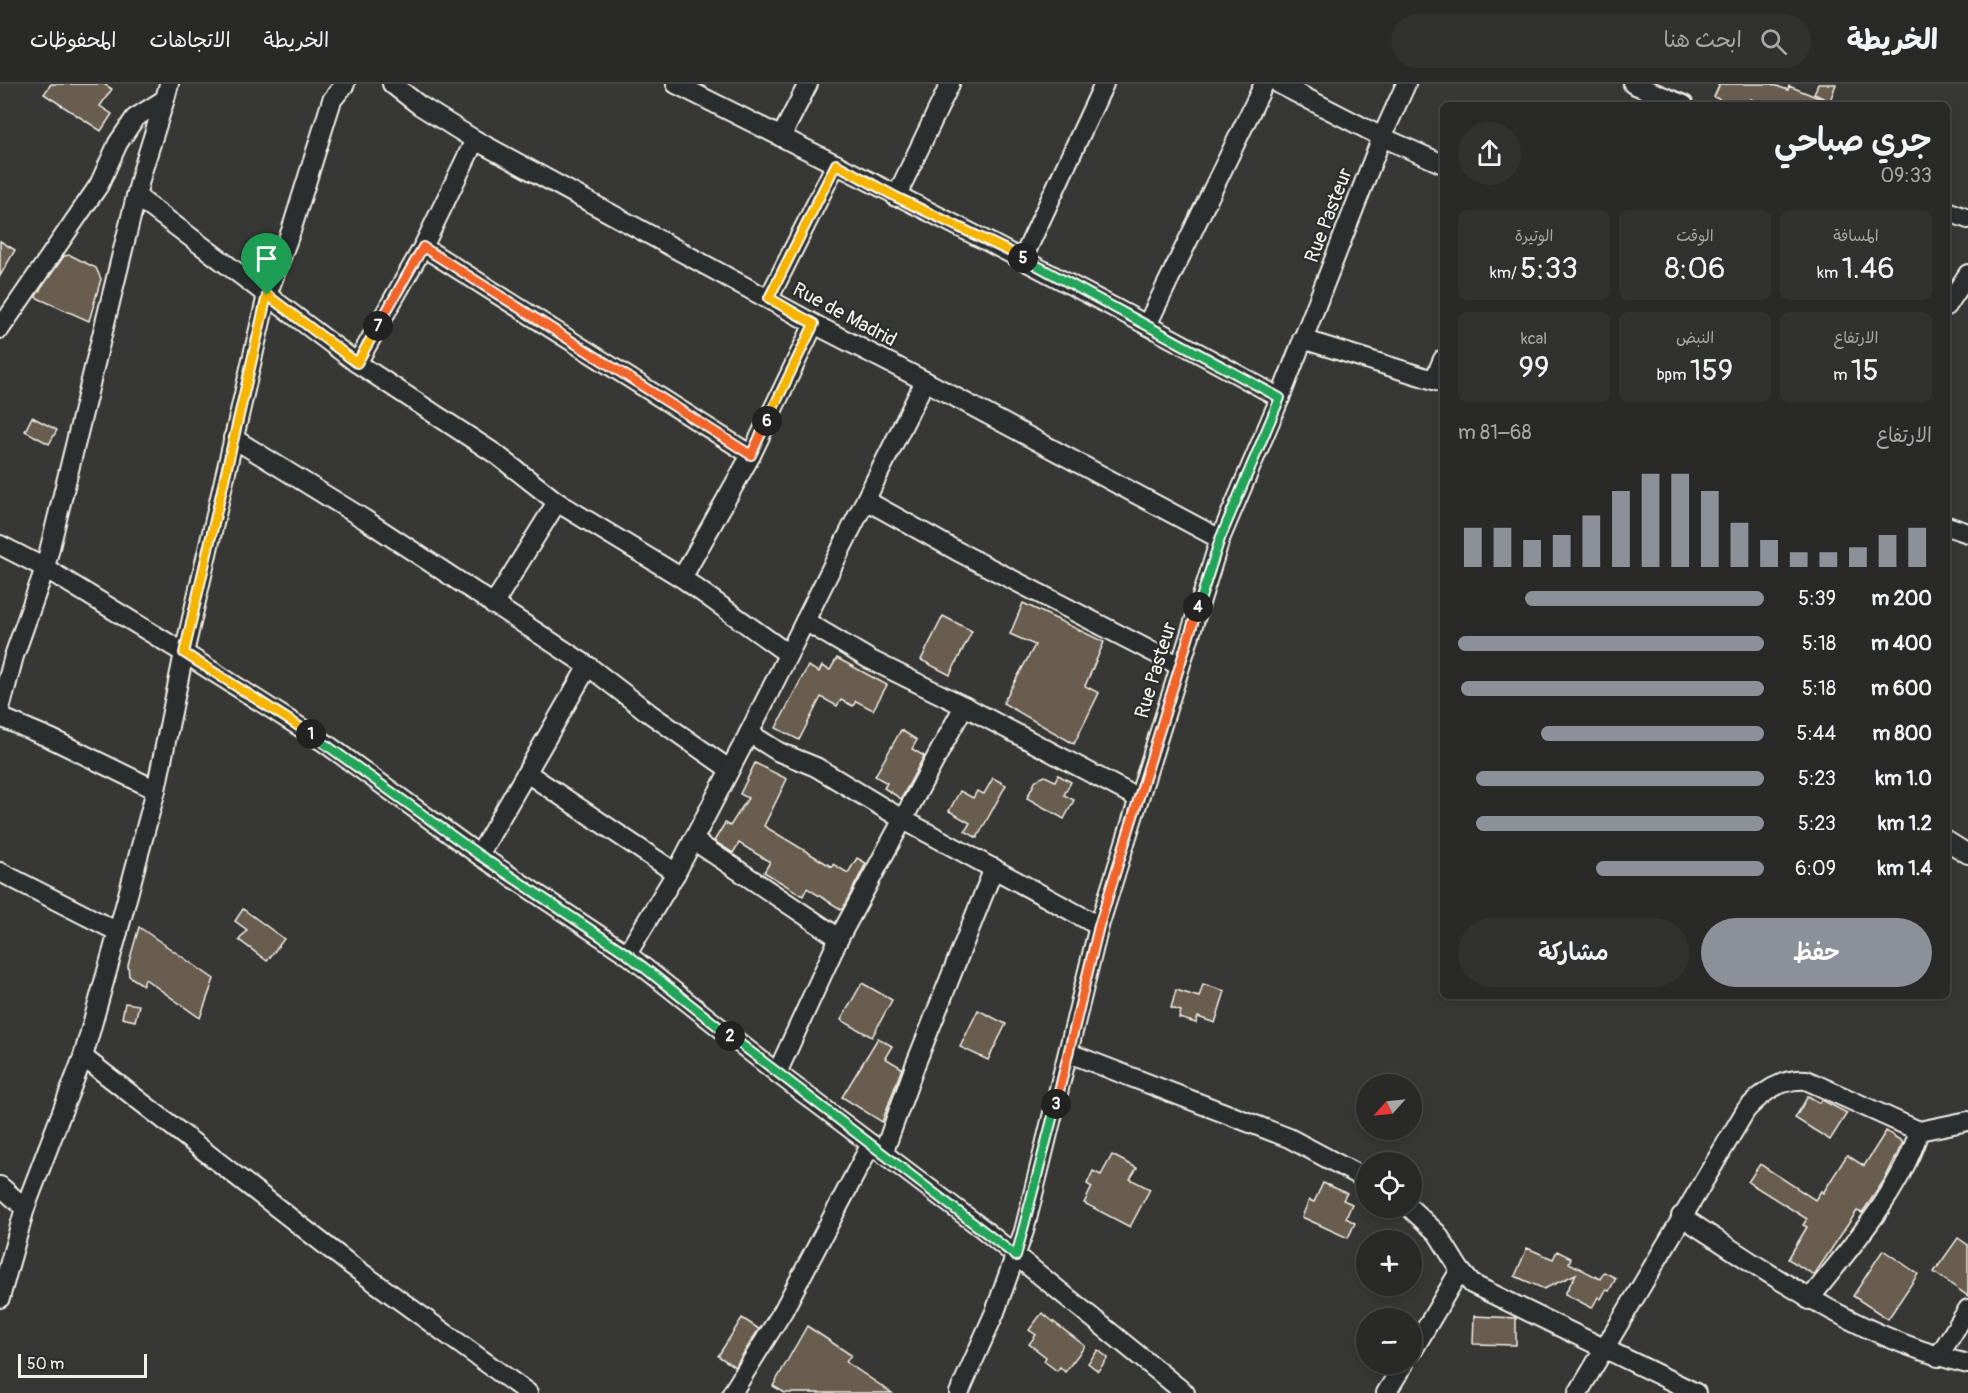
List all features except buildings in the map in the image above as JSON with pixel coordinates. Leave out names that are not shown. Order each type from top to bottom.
[{"type":"street","points":[[0,1298],[25,1208],[83,1057],[156,790],[184,653],[267,295],[291,231],[332,100],[345,84]]},
{"type":"street","name":"Rue de Madrid","points":[[392,84],[419,105],[475,140],[814,324],[1220,539]]},
{"type":"street","points":[[676,84],[836,164],[896,197],[1023,258],[1280,398]]},
{"type":"street","points":[[781,137],[808,84]]},
{"type":"street","points":[[896,197],[950,84]]},
{"type":"street","points":[[1023,258],[1104,84]]},
{"type":"street","points":[[1147,325],[1264,84]]},
{"type":"street","points":[[1279,84],[1382,137],[1440,163]]},
{"type":"street","name":"Rue Pasteur","points":[[959,1393],[995,1312],[1016,1256],[1069,1053],[1099,926],[1220,539],[1280,398],[1382,137],[1406,84]]},
{"type":"street","points":[[1633,84],[1677,102]]},
{"type":"street","points":[[0,709],[14,656],[45,568],[136,196],[167,92]]},
{"type":"street","points":[[0,328],[99,185],[118,143],[135,118],[167,92]]},
{"type":"street","points":[[357,363],[423,247],[475,140]]},
{"type":"street","points":[[769,298],[836,164]]},
{"type":"street","points":[[136,196],[357,363],[497,455],[557,502],[682,578],[789,654]]},
{"type":"street","points":[[1950,212],[1968,219]]},
{"type":"street","points":[[423,247],[751,455]]},
{"type":"street","points":[[1950,301],[1968,274]]},
{"type":"street","points":[[682,578],[751,455],[814,324]]},
{"type":"street","points":[[1302,339],[1438,381]]},
{"type":"street","points":[[627,954],[676,873],[749,733],[925,381]]},
{"type":"street","points":[[233,438],[364,519],[588,666],[649,713],[729,769]]},
{"type":"street","points":[[867,501],[957,551],[1180,666]]},
{"type":"street","points":[[492,605],[557,502]]},
{"type":"street","points":[[1950,527],[1968,533]]},
{"type":"street","points":[[0,545],[45,568],[325,743],[479,855],[627,954],[777,1073],[1016,1256],[1185,1393]]},
{"type":"street","points":[[805,621],[868,659],[964,706],[1138,798]]},
{"type":"street","points":[[479,855],[588,666]]},
{"type":"street","points":[[777,1073],[839,938],[964,706]]},
{"type":"street","points":[[0,717],[52,739],[156,790]]},
{"type":"street","points":[[749,733],[779,752],[816,767],[902,819],[1099,926]]},
{"type":"street","points":[[527,773],[676,873]]},
{"type":"street","points":[[693,840],[839,938]]},
{"type":"street","points":[[1950,843],[1968,854]]},
{"type":"street","points":[[732,1393],[783,1311],[877,1149],[924,1042],[994,868]]},
{"type":"street","points":[[0,872],[118,932]]},
{"type":"street","points":[[1069,1053],[1289,1138],[1356,1174]]},
{"type":"street","points":[[83,1057],[351,1265],[528,1393]]},
{"type":"street","points":[[1578,1393],[1606,1349],[1681,1216],[1746,1110],[1760,1095],[1791,1079],[1806,1080],[1919,1131],[1968,1121]]},
{"type":"street","points":[[1809,1300],[1877,1211],[1912,1152],[1919,1131]]},
{"type":"street","points":[[0,1186],[25,1208]]},
{"type":"street","points":[[1681,1216],[1809,1300],[1938,1357],[1968,1364]]},
{"type":"street","points":[[1421,1218],[1437,1233],[1460,1270],[1472,1284],[1696,1393]]},
{"type":"street","points":[[1422,1335],[1460,1270]]},
{"type":"street","points":[[1938,1357],[1968,1310]]},
{"type":"street","points":[[1386,1393],[1398,1374]]},
{"type":"route","points":[[836,164],[896,197],[1023,258],[1280,398],[1220,539],[1138,798],[1099,926],[1069,1053],[1016,1256],[777,1073],[627,954],[479,855],[325,743],[184,653],[267,295],[357,363],[423,247],[751,455],[814,324],[769,298],[836,164]]}]
